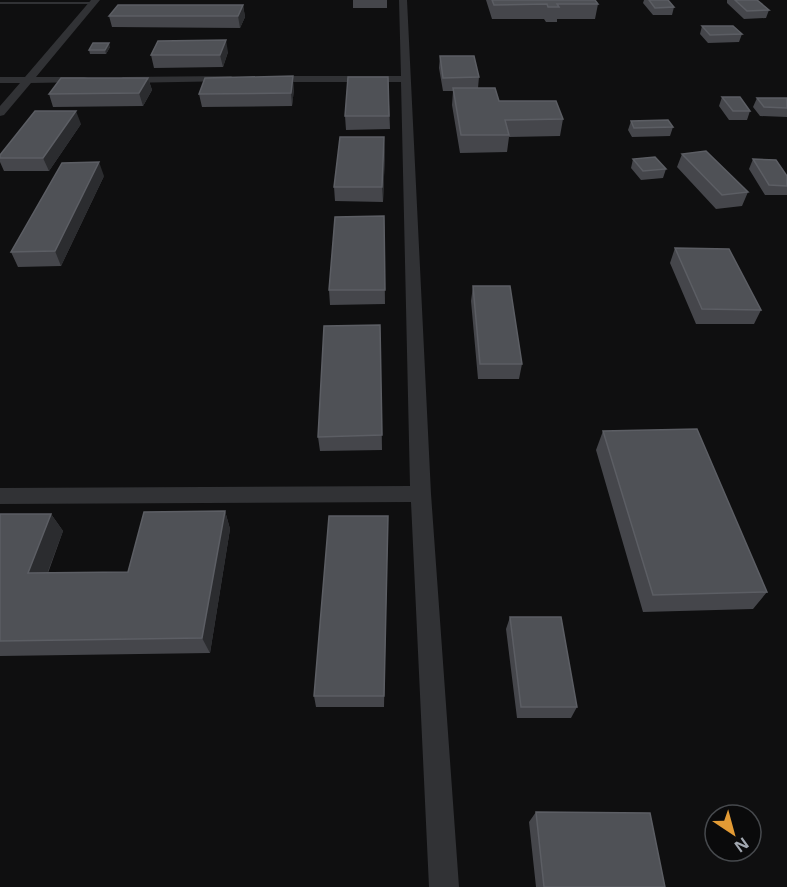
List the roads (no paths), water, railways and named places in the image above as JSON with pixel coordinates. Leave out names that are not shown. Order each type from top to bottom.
[{"type":"street","points":[[403,0],[421,494],[444,887]]},
{"type":"street","points":[[0,113],[95,1]]},
{"type":"street","points":[[111,80],[240,79]]},
{"type":"street","points":[[252,79],[405,79]]},
{"type":"street","points":[[0,80],[99,80]]},
{"type":"street","points":[[0,496],[421,494]]},
{"type":"lane","points":[[0,3],[95,1]]}]
